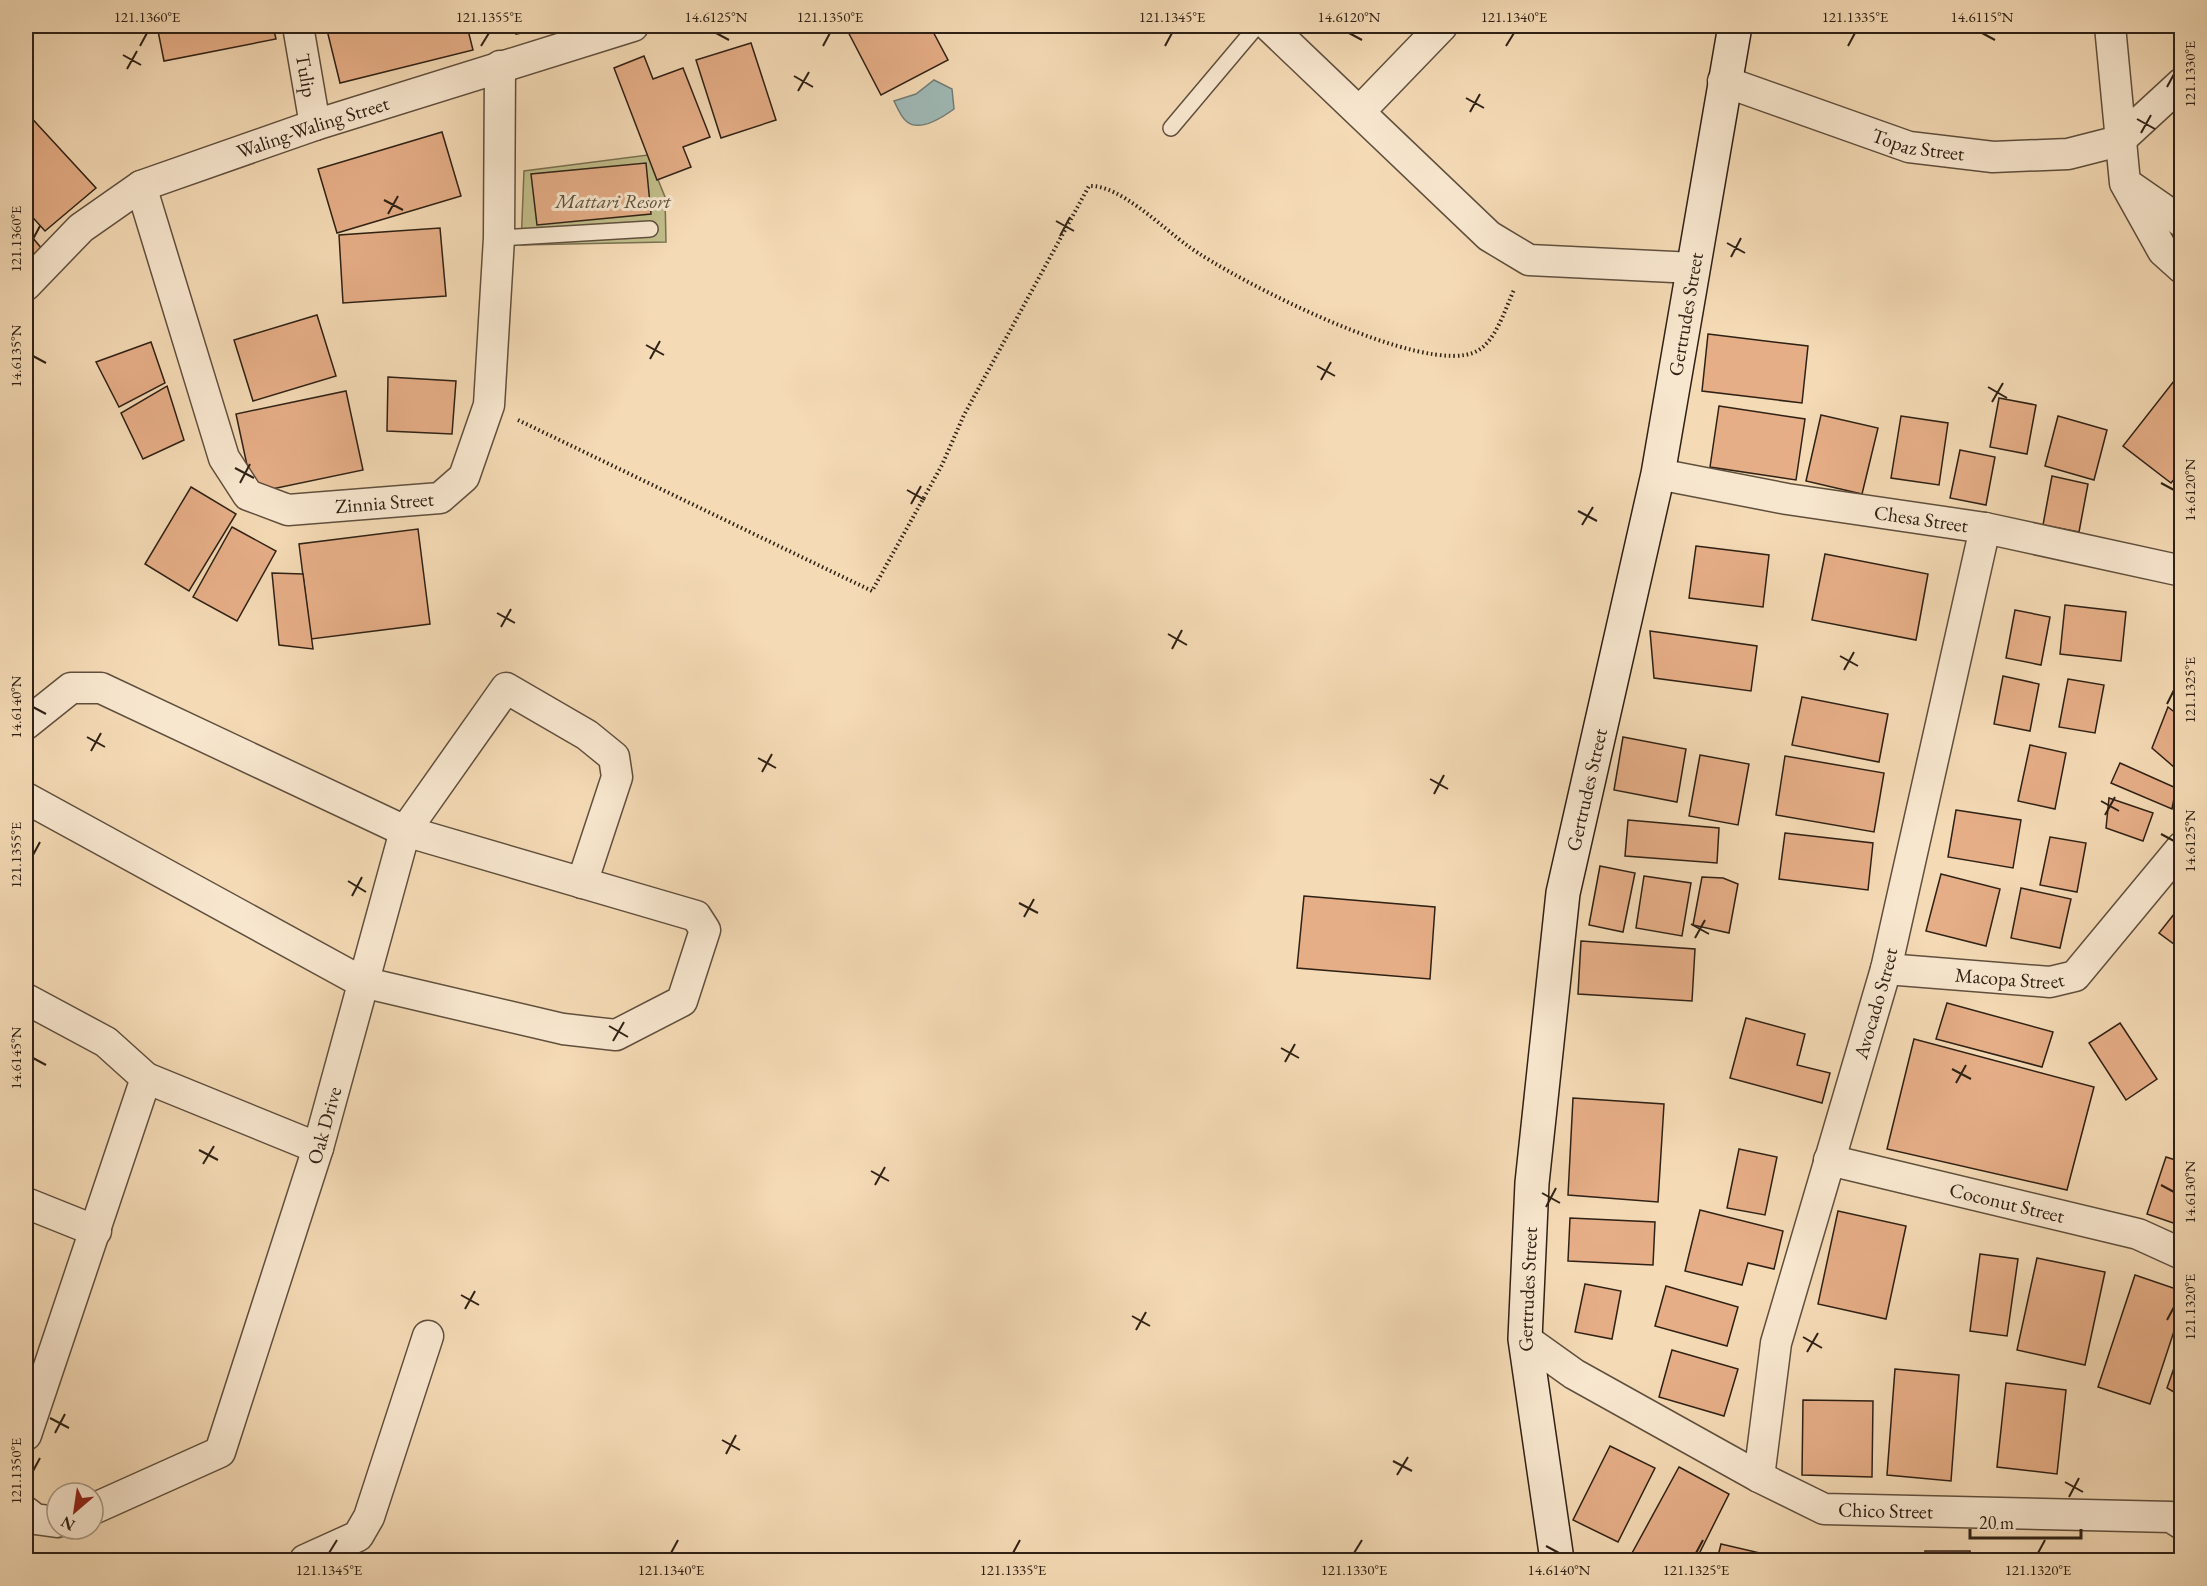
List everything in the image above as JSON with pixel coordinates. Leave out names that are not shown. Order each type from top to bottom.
[{"type":"street","name":"Tulip","points":[[298,26],[315,125]]},
{"type":"street","name":"Waling-Waling Street","points":[[26,285],[81,228],[141,186],[315,125],[628,26]]},
{"type":"street","points":[[1269,26],[1489,236],[1529,260],[1694,268]]},
{"type":"street","points":[[1360,111],[1442,26]]},
{"type":"street","name":"Gertrudes Street","points":[[1557,1560],[1525,1339],[1532,1183],[1563,893],[1658,474],[1694,268],[1723,81],[1735,26]]},
{"type":"street","points":[[2110,26],[2119,141],[2126,183],[2163,251],[2181,268]]},
{"type":"street","name":"Zinnia Street","points":[[141,186],[224,458],[248,495],[288,510],[440,498],[464,477],[489,405],[499,238],[500,66]]},
{"type":"street","name":"Topaz Street","points":[[1723,81],[1909,147],[1993,157],[2068,154],[2119,141]]},
{"type":"street","points":[[2119,141],[2181,83]]},
{"type":"street","points":[[2126,183],[2181,222]]},
{"type":"street","name":"Chesa Street","points":[[1658,474],[1787,500],[1985,528],[2181,571]]},
{"type":"street","name":"Avocado Street","points":[[1760,1477],[1776,1343],[1886,969],[1985,528]]},
{"type":"street","points":[[26,724],[71,688],[101,688],[405,831],[696,916],[705,930],[682,1001],[616,1035],[563,1029],[362,982],[26,798]]},
{"type":"street","name":"Oak Drive","points":[[105,1504],[220,1452],[318,1148],[405,831],[506,688],[587,735],[614,757],[617,777],[582,883]]},
{"type":"street","name":"Macopa Street","points":[[1886,969],[2050,982],[2075,976],[2181,847]]},
{"type":"street","points":[[26,999],[106,1042],[146,1078],[318,1148]]},
{"type":"street","points":[[26,1435],[146,1078]]},
{"type":"street","name":"Coconut Street","points":[[1829,1160],[2138,1234],[2181,1254]]},
{"type":"street","points":[[26,1203],[96,1231]]},
{"type":"street","points":[[305,1560],[350,1542],[358,1536],[369,1517],[428,1336]]},
{"type":"street","name":"Chico Street","points":[[1525,1339],[1574,1374],[1760,1477],[1824,1509],[2171,1517],[2181,1524]]},
{"type":"street","points":[[26,1512],[36,1519],[45,1520]]},
{"type":"lane","points":[[1172,128],[1257,26]]},
{"type":"lane","points":[[499,238],[650,229]]},
{"type":"path","points":[[489,405],[872,591],[942,465],[964,415],[1089,186],[1101,186],[1124,199],[1227,271],[1326,320],[1381,341],[1420,351],[1464,356],[1478,351],[1491,338],[1529,260]]},
{"type":"green space","name":"Mattari Resort","points":[[648,155],[665,197],[666,242],[521,245],[524,171]]},
{"type":"water","points":[[934,80],[952,89],[954,109],[924,125],[911,124],[906,121],[894,101],[916,94]]},
{"type":"building","points":[[157,26],[273,26],[276,39],[164,61]]},
{"type":"building","points":[[326,26],[467,26],[473,50],[340,83]]},
{"type":"building","points":[[514,26],[556,26],[516,34]]},
{"type":"building","points":[[845,26],[930,26],[948,60],[881,95]]},
{"type":"building","points":[[751,43],[776,120],[721,138],[696,60]]},
{"type":"building","points":[[644,56],[653,79],[683,68],[710,137],[683,147],[691,167],[657,180],[614,68]]},
{"type":"building","points":[[26,112],[96,188],[45,231],[26,210]]},
{"type":"building","points":[[442,132],[461,196],[337,233],[318,169]]},
{"type":"building","points":[[646,163],[651,214],[537,225],[531,174]]},
{"type":"building","points":[[2177,227],[2182,232],[2182,252],[2166,238]]},
{"type":"building","points":[[440,228],[446,296],[343,303],[339,235]]},
{"type":"building","points":[[26,230],[43,250],[26,265]]},
{"type":"building","points":[[317,315],[336,376],[253,401],[234,340]]},
{"type":"building","points":[[1708,334],[1808,346],[1802,403],[1702,391]]},
{"type":"building","points":[[151,342],[165,383],[119,407],[96,362]]},
{"type":"building","points":[[388,377],[456,381],[452,434],[387,431]]},
{"type":"building","points":[[2174,381],[2182,387],[2182,470],[2171,483],[2123,446]]},
{"type":"building","points":[[167,386],[184,440],[143,459],[121,413]]},
{"type":"building","points":[[346,391],[363,470],[253,493],[236,414]]},
{"type":"building","points":[[1999,398],[2036,405],[2027,454],[1990,447]]},
{"type":"building","points":[[1719,406],[1805,419],[1796,480],[1710,467]]},
{"type":"building","points":[[1821,415],[1878,428],[1862,494],[1806,481]]},
{"type":"building","points":[[1901,416],[1948,423],[1939,485],[1891,478]]},
{"type":"building","points":[[2058,416],[2107,430],[2094,480],[2045,466]]},
{"type":"building","points":[[1960,450],[1995,457],[1986,505],[1950,498]]},
{"type":"building","points":[[2052,476],[2088,484],[2079,532],[2043,525]]},
{"type":"building","points":[[191,487],[236,514],[189,591],[145,564]]},
{"type":"building","points":[[232,527],[276,551],[237,621],[193,597]]},
{"type":"building","points":[[418,529],[430,624],[311,639],[299,544]]},
{"type":"building","points":[[1696,546],[1769,555],[1763,607],[1689,598]]},
{"type":"building","points":[[1825,554],[1928,574],[1916,640],[1812,620]]},
{"type":"building","points":[[272,573],[303,574],[313,649],[279,645]]},
{"type":"building","points":[[2065,605],[2126,612],[2121,661],[2060,654]]},
{"type":"building","points":[[2015,610],[2050,617],[2041,665],[2006,658]]},
{"type":"building","points":[[1650,631],[1757,646],[1751,691],[1654,678]]},
{"type":"building","points":[[2003,676],[2039,684],[2030,731],[1994,724]]},
{"type":"building","points":[[2068,679],[2104,685],[2095,733],[2059,727]]},
{"type":"building","points":[[1802,697],[1888,714],[1879,762],[1792,745]]},
{"type":"building","points":[[2168,707],[2182,718],[2182,774],[2152,748]]},
{"type":"building","points":[[1623,737],[1686,749],[1677,802],[1614,790]]},
{"type":"building","points":[[2030,745],[2066,753],[2055,809],[2018,801]]},
{"type":"building","points":[[1700,755],[1749,764],[1738,825],[1689,816]]},
{"type":"building","points":[[1785,756],[1884,773],[1874,832],[1776,815]]},
{"type":"building","points":[[2120,763],[2176,788],[2172,809],[2111,783]]},
{"type":"building","points":[[2109,798],[2153,813],[2143,841],[2106,828]]},
{"type":"building","points":[[1956,810],[2021,820],[2013,868],[1948,857]]},
{"type":"building","points":[[1628,820],[1719,828],[1717,863],[1625,856]]},
{"type":"building","points":[[1785,833],[1873,843],[1868,890],[1779,879]]},
{"type":"building","points":[[2050,837],[2086,843],[2077,892],[2040,885]]},
{"type":"building","points":[[1600,866],[1635,873],[1623,932],[1589,925]]},
{"type":"building","points":[[1941,874],[2000,889],[1986,946],[1926,931]]},
{"type":"building","points":[[1644,876],[1691,883],[1682,936],[1636,928]]},
{"type":"building","points":[[1702,877],[1723,878],[1738,884],[1729,933],[1693,925]]},
{"type":"building","points":[[2021,888],[2071,899],[2060,948],[2011,938]]},
{"type":"building","points":[[1304,896],[1435,907],[1430,979],[1297,968]]},
{"type":"building","points":[[2182,904],[2182,950],[2159,933]]},
{"type":"building","points":[[1581,941],[1695,949],[1692,1001],[1578,994]]},
{"type":"building","points":[[1947,1003],[2053,1032],[2042,1067],[1936,1039]]},
{"type":"building","points":[[1746,1018],[1805,1034],[1797,1065],[1830,1073],[1822,1103],[1730,1078]]},
{"type":"building","points":[[2120,1023],[2157,1079],[2126,1100],[2089,1043]]},
{"type":"building","points":[[1914,1039],[2094,1087],[2067,1190],[1887,1149]]},
{"type":"building","points":[[1573,1098],[1664,1104],[1658,1202],[1568,1195]]},
{"type":"building","points":[[2182,1128],[2182,1148],[2176,1146]]},
{"type":"building","points":[[1739,1149],[1777,1157],[1765,1215],[1727,1208]]},
{"type":"building","points":[[2166,1157],[2182,1162],[2182,1226],[2147,1214]]},
{"type":"building","points":[[1700,1210],[1783,1231],[1774,1269],[1748,1263],[1742,1285],[1685,1271]]},
{"type":"building","points":[[1838,1211],[1906,1226],[1886,1319],[1818,1304]]},
{"type":"building","points":[[1570,1218],[1655,1222],[1653,1265],[1568,1261]]},
{"type":"building","points":[[1980,1254],[2018,1259],[2007,1336],[1970,1331]]},
{"type":"building","points":[[2037,1258],[2105,1272],[2085,1365],[2017,1350]]},
{"type":"building","points":[[2135,1275],[2182,1291],[2182,1307],[2150,1404],[2098,1387]]},
{"type":"building","points":[[1585,1284],[1621,1291],[1612,1339],[1575,1332]]},
{"type":"building","points":[[1666,1286],[1738,1307],[1727,1346],[1655,1326]]},
{"type":"building","points":[[2182,1345],[2182,1397],[2167,1388]]},
{"type":"building","points":[[1672,1350],[1738,1369],[1724,1416],[1659,1397]]},
{"type":"building","points":[[1895,1369],[1959,1375],[1951,1481],[1887,1475]]},
{"type":"building","points":[[2006,1383],[2066,1390],[2057,1474],[1997,1467]]},
{"type":"building","points":[[1803,1400],[1873,1401],[1872,1477],[1802,1475]]},
{"type":"building","points":[[1610,1446],[1655,1468],[1618,1542],[1573,1520]]},
{"type":"building","points":[[1679,1467],[1729,1494],[1696,1560],[1641,1560],[1631,1555]]},
{"type":"building","points":[[1721,1544],[1760,1553],[1758,1560],[1717,1560]]},
{"type":"building","points":[[1925,1551],[1970,1551],[1971,1560],[1925,1560]]},
{"type":"building","points":[[1986,1553],[2045,1557],[2046,1560],[1986,1560]]}]
